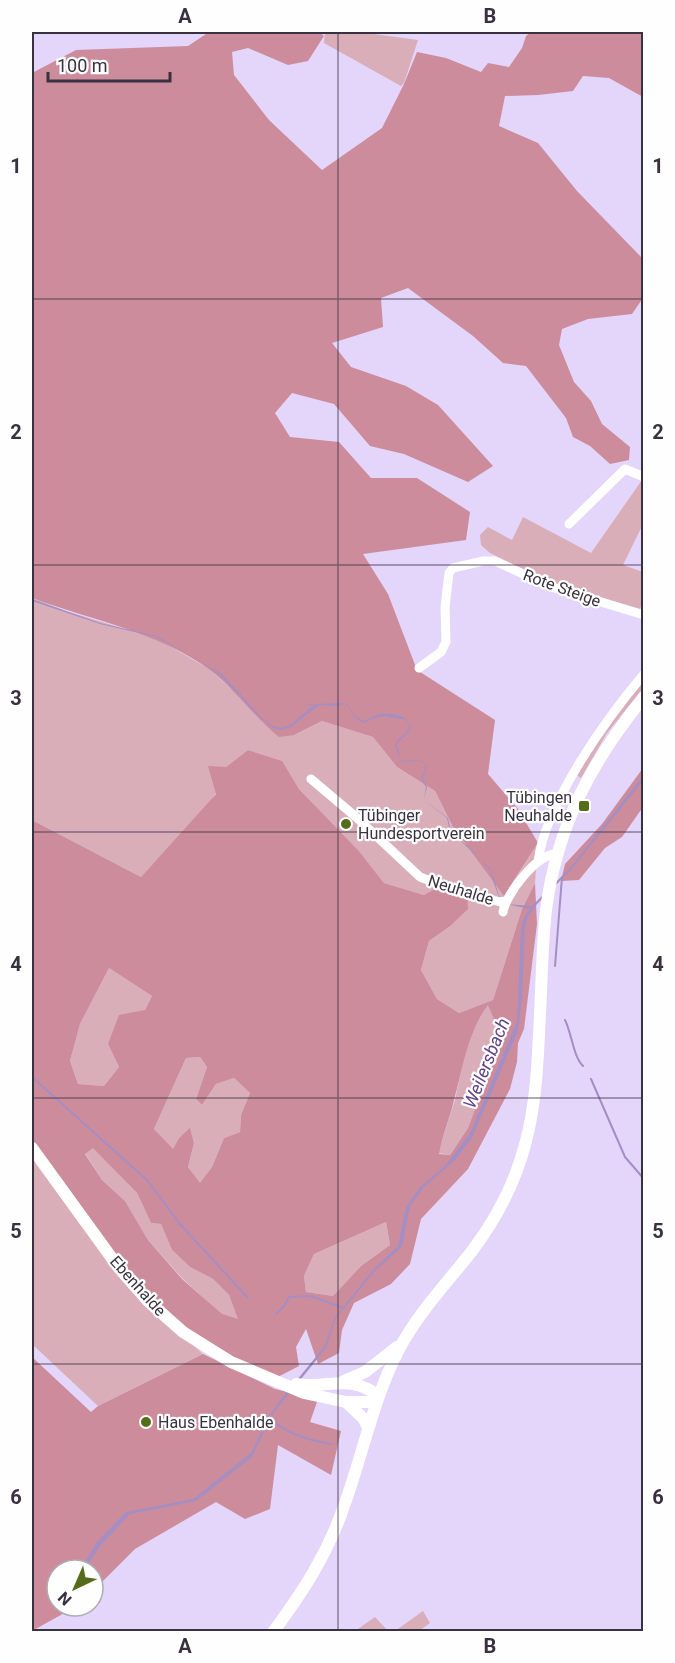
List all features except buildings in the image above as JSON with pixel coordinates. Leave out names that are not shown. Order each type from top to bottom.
[{"type":"street","points":[[569,524],[625,469],[644,477]]},
{"type":"street","name":"Rote Steige","points":[[419,668],[441,652],[446,642],[445,607],[449,573],[453,568],[487,560],[495,561],[551,587],[644,615]]},
{"type":"street","points":[[538,861],[541,844],[558,802],[613,714],[644,674]]},
{"type":"street","points":[[273,1632],[309,1582],[327,1549],[347,1497],[378,1399],[404,1340],[425,1308],[483,1234],[503,1201],[518,1167],[534,1102],[545,920],[556,857],[573,808],[589,775],[612,737],[644,697]]},
{"type":"street","name":"Neuhalde","points":[[311,779],[356,817],[420,877],[500,902],[505,901]]},
{"type":"street","points":[[538,861],[549,855],[556,857]]},
{"type":"street","name":"Neuhalde","points":[[503,912],[505,901],[538,861]]},
{"type":"street","name":"Ebenhalde","points":[[32,1149],[119,1268],[158,1311],[183,1332],[244,1368],[304,1393],[346,1402],[378,1399]]},
{"type":"street","points":[[342,1382],[360,1375],[378,1363],[404,1340]]},
{"type":"street","name":"Ebenhalde","points":[[280,1382],[319,1386],[342,1382],[364,1386],[378,1399]]},
{"type":"street","points":[[346,1402],[364,1419],[368,1428]]},
{"type":"shaded area","points":[[209,32],[234,32],[236,34],[319,32],[324,36],[308,61],[288,65],[248,48],[232,52],[234,75],[269,120],[322,170],[382,128],[417,52],[446,58],[481,72],[488,63],[509,67],[522,48],[526,36],[531,32],[643,32],[643,97],[609,78],[583,76],[573,91],[505,96],[499,126],[538,143],[577,191],[643,259],[643,298],[632,314],[588,319],[562,329],[559,345],[574,382],[591,401],[602,424],[630,447],[629,460],[610,464],[590,446],[573,437],[566,418],[526,366],[503,363],[473,336],[408,288],[381,298],[383,327],[332,343],[351,367],[406,386],[438,405],[493,466],[468,482],[404,454],[370,446],[334,404],[292,393],[275,413],[290,437],[339,442],[371,478],[417,478],[470,512],[466,540],[363,554],[388,594],[417,670],[495,720],[488,774],[518,809],[538,843],[504,896],[453,827],[435,791],[397,767],[373,737],[322,721],[294,735],[279,737],[219,678],[190,657],[146,636],[32,598],[32,73],[76,50],[188,46]]},
{"type":"shaded area","points":[[325,32],[359,32],[418,40],[404,83],[401,86],[324,43]]},
{"type":"shaded area","points":[[644,480],[643,524],[623,565],[643,572],[643,601],[640,609],[548,581],[490,553],[481,545],[480,535],[488,527],[512,540],[523,517],[591,553]]},
{"type":"shaded area","points":[[32,598],[66,611],[158,639],[209,669],[243,700],[294,735],[322,721],[373,737],[397,767],[435,791],[453,827],[505,896],[538,843],[535,883],[522,909],[493,1000],[459,1013],[437,999],[421,970],[429,941],[449,927],[441,885],[424,895],[384,883],[359,851],[299,789],[281,761],[248,750],[226,767],[216,793],[209,803],[141,877],[32,820]]},
{"type":"shaded area","points":[[32,599],[100,623],[157,636],[189,655],[156,637],[100,624],[32,601]]},
{"type":"shaded area","points":[[200,661],[222,674],[261,717],[273,726],[281,728],[290,725],[314,705],[301,705],[340,703],[345,703],[363,721],[377,715],[387,714],[401,716],[409,723],[399,717],[387,716],[363,723],[358,719],[345,704],[319,705],[291,727],[280,730],[273,728],[257,715],[220,675]]},
{"type":"shaded area","points":[[643,677],[643,688],[607,733],[581,778],[576,775],[590,752]]},
{"type":"shaded area","points":[[409,723],[411,729],[396,745],[400,758],[395,746],[396,742],[409,729]]},
{"type":"shaded area","points":[[248,750],[282,761],[299,789],[359,851],[384,883],[424,895],[441,885],[467,893],[468,909],[449,927],[429,941],[421,970],[437,999],[459,1013],[493,1000],[522,909],[535,883],[537,924],[524,1029],[518,1043],[517,1062],[510,1089],[468,1169],[421,1219],[410,1264],[391,1284],[354,1303],[342,1330],[339,1353],[318,1364],[306,1329],[296,1347],[299,1366],[272,1380],[254,1373],[158,1311],[32,1148],[32,820],[141,877],[216,794],[208,766],[226,767]],"holes":[[[109,968],[152,996],[145,1010],[119,1015],[108,1044],[119,1067],[104,1086],[78,1084],[70,1061],[80,1024]],[[488,1005],[500,1034],[490,1050],[484,1085],[468,1128],[450,1155],[439,1154],[467,1051]],[[200,1057],[207,1067],[196,1099],[202,1105],[216,1084],[234,1078],[250,1093],[241,1115],[240,1132],[224,1138],[212,1167],[200,1183],[188,1167],[194,1143],[190,1128],[179,1138],[173,1149],[154,1129],[186,1058]],[[93,1148],[137,1193],[151,1223],[161,1224],[172,1250],[190,1267],[213,1279],[229,1295],[238,1319],[222,1314],[182,1279],[148,1240],[125,1201],[102,1180],[85,1154]],[[386,1222],[390,1245],[361,1266],[333,1296],[306,1292],[304,1276],[314,1254]]]},
{"type":"shaded area","points":[[425,763],[423,779],[427,787],[424,800],[426,787],[421,779]]},
{"type":"shaded area","points":[[643,768],[643,807],[622,837],[605,848],[579,880],[561,881],[565,864],[602,824]]},
{"type":"shaded area","points":[[643,776],[643,781],[571,870],[528,916],[525,927],[518,1031],[472,1138],[455,1160],[424,1187],[410,1206],[402,1247],[376,1270],[336,1318],[326,1348],[272,1415],[252,1457],[196,1501],[130,1514],[92,1558],[87,1558],[97,1542],[126,1512],[193,1499],[251,1453],[278,1403],[324,1347],[335,1317],[373,1270],[398,1246],[406,1207],[421,1186],[445,1166],[470,1133],[517,1021],[521,929],[524,917],[530,909],[505,904],[532,906],[570,868]]},
{"type":"shaded area","points":[[480,859],[491,869],[500,899],[505,904],[500,900],[491,871]]},
{"type":"shaded area","points":[[109,968],[152,996],[145,1010],[108,1044],[119,1067],[104,1086],[78,1084],[70,1061],[80,1024]]},
{"type":"shaded area","points":[[488,1004],[500,1034],[490,1050],[484,1085],[468,1128],[450,1155],[438,1153],[455,1100],[466,1048]]},
{"type":"shaded area","points":[[200,1057],[207,1067],[196,1099],[202,1105],[216,1084],[234,1078],[250,1093],[241,1115],[240,1132],[224,1138],[212,1167],[200,1184],[188,1167],[194,1143],[190,1129],[179,1138],[173,1150],[154,1129],[186,1058]]},
{"type":"shaded area","points":[[93,1147],[137,1193],[151,1223],[161,1224],[172,1250],[190,1267],[213,1279],[229,1295],[239,1320],[222,1315],[182,1278],[148,1240],[125,1201],[102,1180],[85,1153]]},
{"type":"shaded area","points":[[32,1156],[155,1312],[203,1354],[98,1406],[32,1344]]},
{"type":"shaded area","points":[[386,1222],[390,1245],[361,1266],[333,1296],[306,1292],[304,1276],[314,1254]]},
{"type":"shaded area","points":[[203,1354],[275,1389],[318,1399],[310,1422],[341,1431],[331,1475],[278,1445],[270,1509],[245,1519],[216,1502],[135,1549],[105,1579],[105,1558],[45,1558],[45,1618],[55,1618],[32,1631],[32,1357],[91,1412],[98,1406]]},
{"type":"shaded area","points":[[423,1611],[430,1623],[419,1631],[395,1631]]},
{"type":"shaded area","points":[[375,1617],[388,1631],[355,1631]]},
{"type":"waterway","points":[[387,716],[402,718]]},
{"type":"waterway","points":[[555,966],[562,877]]},
{"type":"waterway","points":[[565,1020],[577,1057],[583,1066]]},
{"type":"waterway","points":[[32,1077],[147,1180],[180,1224],[248,1298]]},
{"type":"waterway","points":[[591,1079],[625,1157],[644,1179]]},
{"type":"waterway","points":[[276,1314],[289,1297],[310,1296],[344,1308]]},
{"type":"waterway","points":[[270,1419],[299,1436],[332,1444]]},
{"type":"place","name":"Tübingen Neuhalde","points":[[584,806]]},
{"type":"place","name":"Tübinger Hundesportverein","points":[[346,824]]},
{"type":"place","name":"Haus Ebenhalde","points":[[146,1422]]},
{"type":"water label","name":"Weilersbach","points":[[486,1063]]}]
